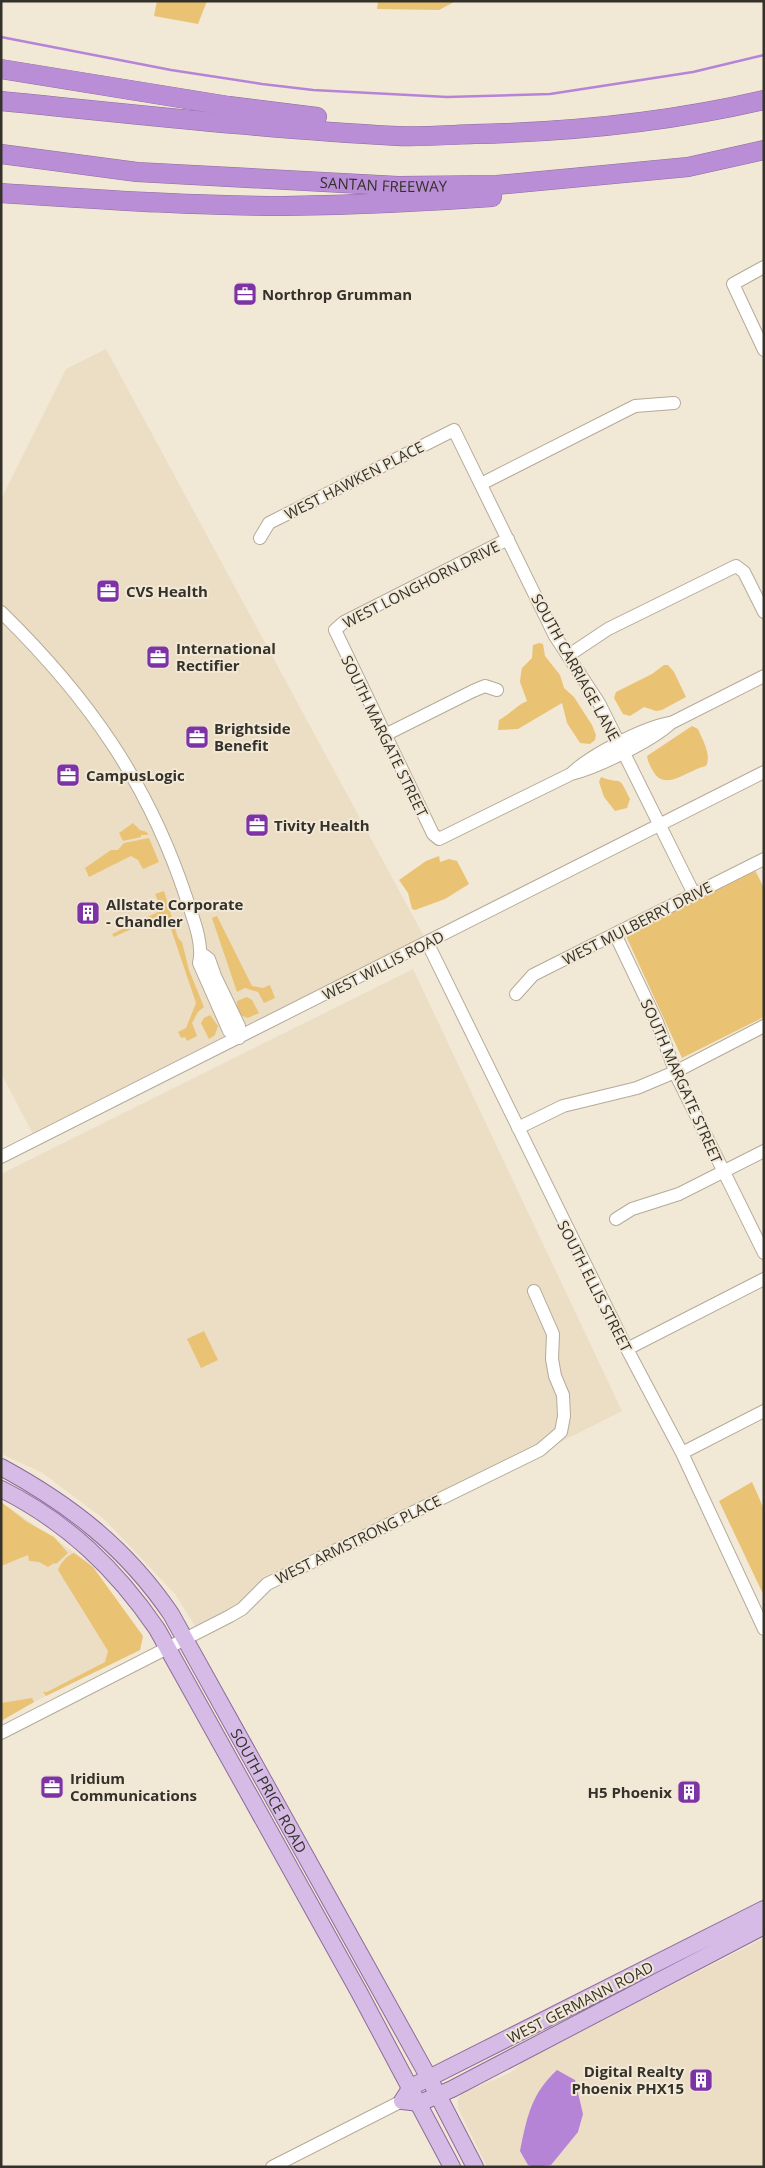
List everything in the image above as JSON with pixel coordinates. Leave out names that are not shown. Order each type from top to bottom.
[{"type":"highway","points":[[1,70],[229,106],[314,117],[377,124],[513,133]]},
{"type":"highway","points":[[1,102],[398,136],[513,133],[625,124],[721,110],[764,100]]},
{"type":"highway","name":"SANTAN FREEWAY","points":[[5,153],[137,172],[398,186],[497,185],[688,167],[764,150]]},
{"type":"highway","points":[[1,192],[126,201],[283,206],[398,203],[515,195],[688,167]]},
{"type":"main road","name":"SOUTH PRICE ROAD","points":[[1,1467],[63,1504],[87,1521],[137,1569],[158,1595],[185,1640],[429,2078],[475,2167]]},
{"type":"main road","points":[[1,1478],[33,1495],[63,1504]]},
{"type":"main road","name":"SOUTH PRICE ROAD","points":[[1,1489],[42,1512],[99,1556],[141,1605],[168,1648],[420,2103],[452,2167]]},
{"type":"main road","name":"WEST GERMANN ROAD","points":[[411,2087],[764,1909]]},
{"type":"main road","name":"WEST GERMANN ROAD","points":[[402,2102],[420,2103],[438,2095],[764,1926]]},
{"type":"main road","points":[[402,2102],[411,2087]]},
{"type":"street","points":[[764,267],[733,284],[764,350]]},
{"type":"street","points":[[481,484],[635,406],[674,403]]},
{"type":"street","name":"SOUTH CARRIAGE LANE","points":[[454,430],[555,636],[599,703],[694,894]]},
{"type":"street","name":"WEST HAWKEN PLACE","points":[[260,538],[269,523],[454,430]]},
{"type":"street","name":"WEST LONGHORN DRIVE","points":[[335,630],[344,622],[508,539]]},
{"type":"street","points":[[569,655],[608,629],[736,566],[744,572],[764,612]]},
{"type":"street","points":[[1,612],[72,689],[114,743],[154,813],[168,845],[189,906],[201,953],[210,959],[215,976],[238,1025],[238,1038]]},
{"type":"street","name":"SOUTH MARGATE STREET","points":[[335,630],[433,834],[439,839],[571,774],[583,761],[621,748]]},
{"type":"street","points":[[621,748],[656,726],[671,723],[764,676]]},
{"type":"street","points":[[385,735],[485,686],[497,690]]},
{"type":"street","name":"WEST WILLIS ROAD","points":[[1,1157],[764,772]]},
{"type":"street","name":"WEST MULBERRY DRIVE","points":[[516,994],[534,975],[694,894],[762,863]]},
{"type":"street","name":"SOUTH MARGATE STREET","points":[[615,934],[658,1022],[675,1072],[764,1253]]},
{"type":"street","name":"SOUTH ELLIS STREET","points":[[427,942],[627,1349],[682,1453],[764,1629]]},
{"type":"street","points":[[518,1128],[562,1106],[637,1088],[675,1072],[764,1026]]},
{"type":"street","points":[[616,1219],[632,1209],[679,1194],[764,1150]]},
{"type":"street","points":[[627,1349],[764,1279]]},
{"type":"street","name":"WEST ARMSTRONG PLACE","points":[[1,1733],[185,1640],[242,1608],[267,1584],[540,1450],[560,1432],[564,1416],[563,1396],[555,1376],[552,1359],[553,1334],[534,1291]]},
{"type":"street","points":[[682,1453],[764,1411]]},
{"type":"street","name":"WEST GERMANN ROAD","points":[[272,2167],[402,2102]]},
{"type":"shaded area","points":[[157,1],[207,1],[198,24],[154,16]]},
{"type":"shaded area","points":[[378,1],[456,1],[439,10],[377,9]]},
{"type":"shaded area","points":[[106,349],[427,942],[36,1140],[1,1073],[1,499],[66,369]]},
{"type":"shaded area","points":[[543,644],[545,656],[560,675],[564,688],[574,697],[592,725],[596,735],[595,740],[590,744],[580,743],[567,723],[562,703],[518,729],[498,730],[499,720],[527,701],[520,682],[522,668],[532,658],[533,645]]},
{"type":"shaded area","points":[[664,665],[668,665],[674,672],[686,697],[662,710],[656,711],[644,707],[630,716],[623,714],[614,698],[616,692],[652,674]]},
{"type":"shaded area","points":[[692,726],[698,729],[706,747],[708,762],[706,766],[671,780],[664,780],[658,777],[653,771],[647,756]]},
{"type":"shaded area","points":[[601,777],[619,781],[623,785],[630,799],[627,808],[615,811],[604,797],[599,782]]},
{"type":"shaded area","points":[[133,823],[140,830],[147,832],[148,835],[141,835],[141,837],[123,841],[119,833]]},
{"type":"shaded area","points":[[149,838],[159,862],[143,869],[138,860],[131,856],[89,877],[85,868],[111,850],[118,850],[124,843]]},
{"type":"shaded area","points":[[439,856],[440,862],[449,859],[457,861],[469,884],[445,899],[415,910],[412,909],[408,893],[399,880],[426,861]]},
{"type":"shaded area","points":[[755,870],[764,888],[764,1017],[682,1058],[626,936]]},
{"type":"shaded area","points":[[164,891],[178,938],[182,942],[189,970],[204,1007],[198,1012],[192,1023],[197,1036],[187,1041],[185,1037],[181,1038],[178,1032],[186,1028],[196,1003],[169,923],[159,916],[114,937],[112,934],[158,912],[161,907],[155,894]]},
{"type":"shaded area","points":[[217,916],[252,986],[263,988],[270,985],[275,998],[264,1003],[258,992],[245,988],[237,992],[212,918]]},
{"type":"shaded area","points":[[413,969],[622,1411],[195,1626],[175,1594],[104,1519],[41,1472],[1,1454],[1,1174]]},
{"type":"shaded area","points":[[247,997],[252,1000],[259,1013],[248,1018],[240,1015],[237,1010],[237,1001]]},
{"type":"shaded area","points":[[210,1015],[218,1026],[215,1035],[209,1039],[201,1023],[204,1018]]},
{"type":"shaded area","points":[[204,1331],[218,1360],[201,1368],[187,1339]]},
{"type":"shaded area","points":[[752,1482],[764,1509],[764,1596],[719,1501]]},
{"type":"shaded area","points":[[1,1502],[88,1562],[143,1636],[140,1650],[34,1702],[1,1721]]},
{"type":"shaded area","points":[[1,1502],[27,1522],[54,1537],[68,1553],[56,1564],[54,1563],[48,1567],[39,1562],[29,1561],[28,1555],[1,1566]]},
{"type":"shaded area","points":[[74,1553],[93,1567],[143,1636],[140,1650],[46,1696],[43,1692],[47,1692],[105,1662],[108,1651],[58,1570],[64,1560]]},
{"type":"shaded area","points":[[32,1698],[34,1702],[1,1721],[1,1703]]},
{"type":"shaded area","points":[[764,1938],[764,2167],[487,2167],[458,2108],[458,2099],[462,2093],[510,2073],[524,2061]]},
{"type":"shaded area","points":[[557,2070],[575,2080],[583,2114],[578,2132],[551,2165],[534,2167],[528,2165],[520,2151],[525,2127],[531,2107],[541,2088]]},
{"type":"waterway","points":[[1,37],[171,70],[262,84],[313,90],[447,97],[550,94],[693,72],[764,55]]},
{"type":"place","name":"Northrop Grumman","points":[[245,294]]},
{"type":"place","name":"CVS Health","points":[[108,591]]},
{"type":"place","name":"International Rectifier","points":[[158,657]]},
{"type":"place","name":"Brightside Benefit","points":[[197,737]]},
{"type":"place","name":"CampusLogic","points":[[68,775]]},
{"type":"place","name":"Tivity Health","points":[[257,825]]},
{"type":"place","name":"Allstate Corporate - Chandler","points":[[88,913]]},
{"type":"place","name":"Iridium Communications","points":[[52,1787]]},
{"type":"place","name":"H5 Phoenix","points":[[689,1792]]},
{"type":"place","name":"Digital Realty Phoenix PHX15","points":[[701,2080]]}]
